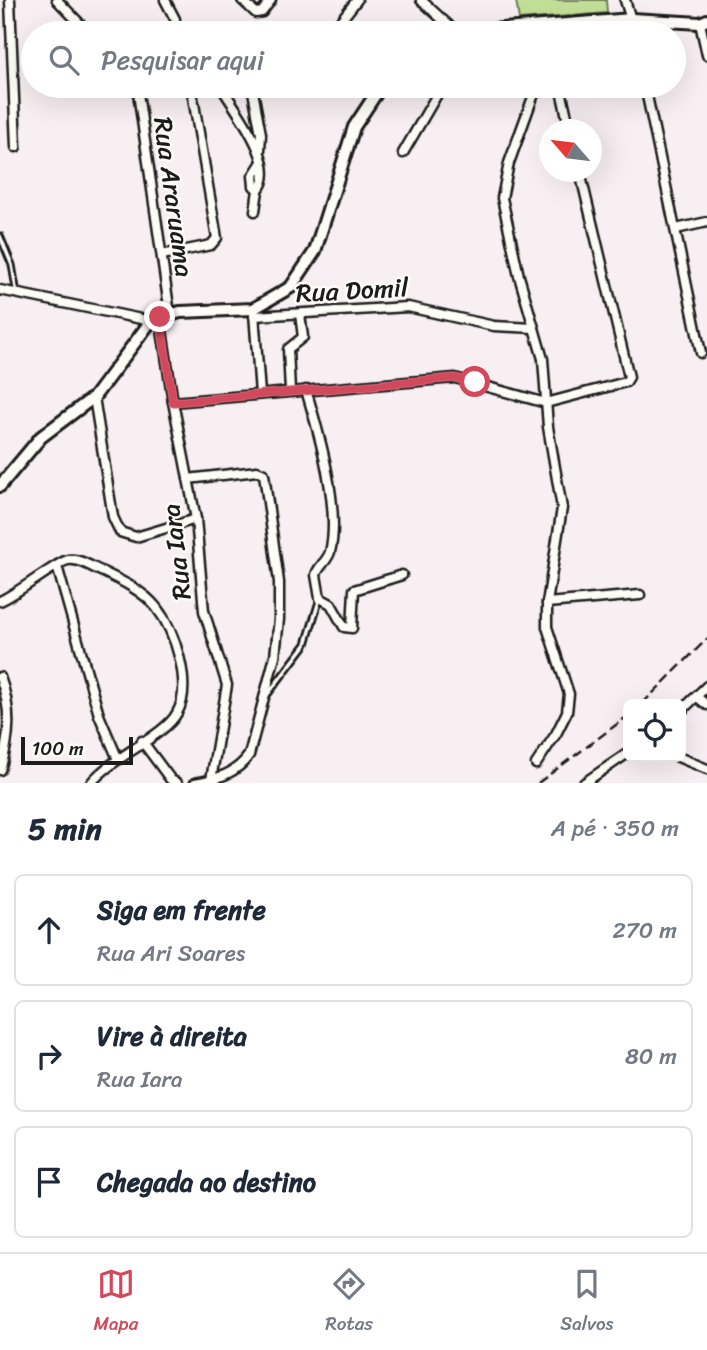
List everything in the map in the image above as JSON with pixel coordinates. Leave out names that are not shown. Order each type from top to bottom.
[{"type":"main road","points":[[616,21],[679,21]]},
{"type":"main road","points":[[0,486],[41,437],[94,397],[160,317],[254,312],[291,287],[315,251],[354,127],[374,98]]},
{"type":"street","points":[[10,0],[16,147]]},
{"type":"street","points":[[57,0],[77,21]]},
{"type":"street","points":[[165,0],[175,19]]},
{"type":"street","points":[[242,0],[256,13],[262,12],[271,0]]},
{"type":"street","points":[[340,21],[357,0]]},
{"type":"street","points":[[421,0],[442,21]]},
{"type":"street","points":[[625,0],[632,19]]},
{"type":"street","points":[[703,22],[707,55]]},
{"type":"street","name":"Rua Araruama","points":[[139,98],[162,255],[160,317]]},
{"type":"street","points":[[162,255],[211,246],[217,238],[193,98]]},
{"type":"street","points":[[228,98],[260,150]]},
{"type":"street","points":[[254,98],[261,134],[264,178],[258,190],[255,211]]},
{"type":"street","points":[[403,153],[435,98]]},
{"type":"street","points":[[533,98],[509,163],[502,198],[505,222],[543,359],[546,403],[562,508],[547,603],[548,634],[569,694],[567,712],[536,764]]},
{"type":"street","points":[[563,98],[568,119]]},
{"type":"street","points":[[648,98],[701,353]]},
{"type":"street","points":[[173,402],[455,378],[546,403],[629,380],[582,182]]},
{"type":"street","points":[[676,229],[707,222]]},
{"type":"street","points":[[0,290],[17,295],[160,317]]},
{"type":"street","name":"Rua Domil","points":[[254,312],[300,314],[408,307],[494,326],[534,328]]},
{"type":"street","points":[[254,312],[260,394]]},
{"type":"street","points":[[290,391],[287,353],[290,347],[303,337],[300,314]]},
{"type":"street","name":"Rua Iara","points":[[160,317],[173,402],[196,519],[204,611],[227,685],[227,703],[211,780]]},
{"type":"street","points":[[306,390],[330,490],[329,555],[316,575],[320,598],[331,604],[344,627],[352,628],[354,590],[402,575]]},
{"type":"street","points":[[94,397],[113,517],[120,531],[136,537],[196,519]]},
{"type":"street","points":[[188,479],[257,471],[264,474],[279,582],[275,656],[249,755],[243,765],[229,774],[195,783]]},
{"type":"street","points":[[0,600],[17,594],[57,566],[75,560],[121,581],[146,597],[165,621],[181,669],[182,702],[168,725],[117,757],[94,782]]},
{"type":"street","points":[[57,566],[99,715],[117,757]]},
{"type":"street","points":[[547,603],[640,595]]},
{"type":"street","points":[[0,677],[10,715],[7,744],[0,770]]},
{"type":"street","points":[[686,707],[707,686]]},
{"type":"street","points":[[697,697],[707,705]]},
{"type":"street","points":[[142,741],[171,780],[177,783]]},
{"type":"street","points":[[584,783],[623,756]]},
{"type":"street","points":[[686,760],[707,769]]},
{"type":"lane","points":[[0,236],[12,265],[17,295]]},
{"type":"lane","points":[[264,698],[306,644],[320,598]]},
{"type":"green space","points":[[516,0],[606,0],[607,13],[519,20]]},
{"type":"railway","points":[[647,699],[707,639]]},
{"type":"railway","points":[[538,783],[623,720]]},
{"type":"route","points":[[160,317],[173,402],[455,378],[475,382]]}]
